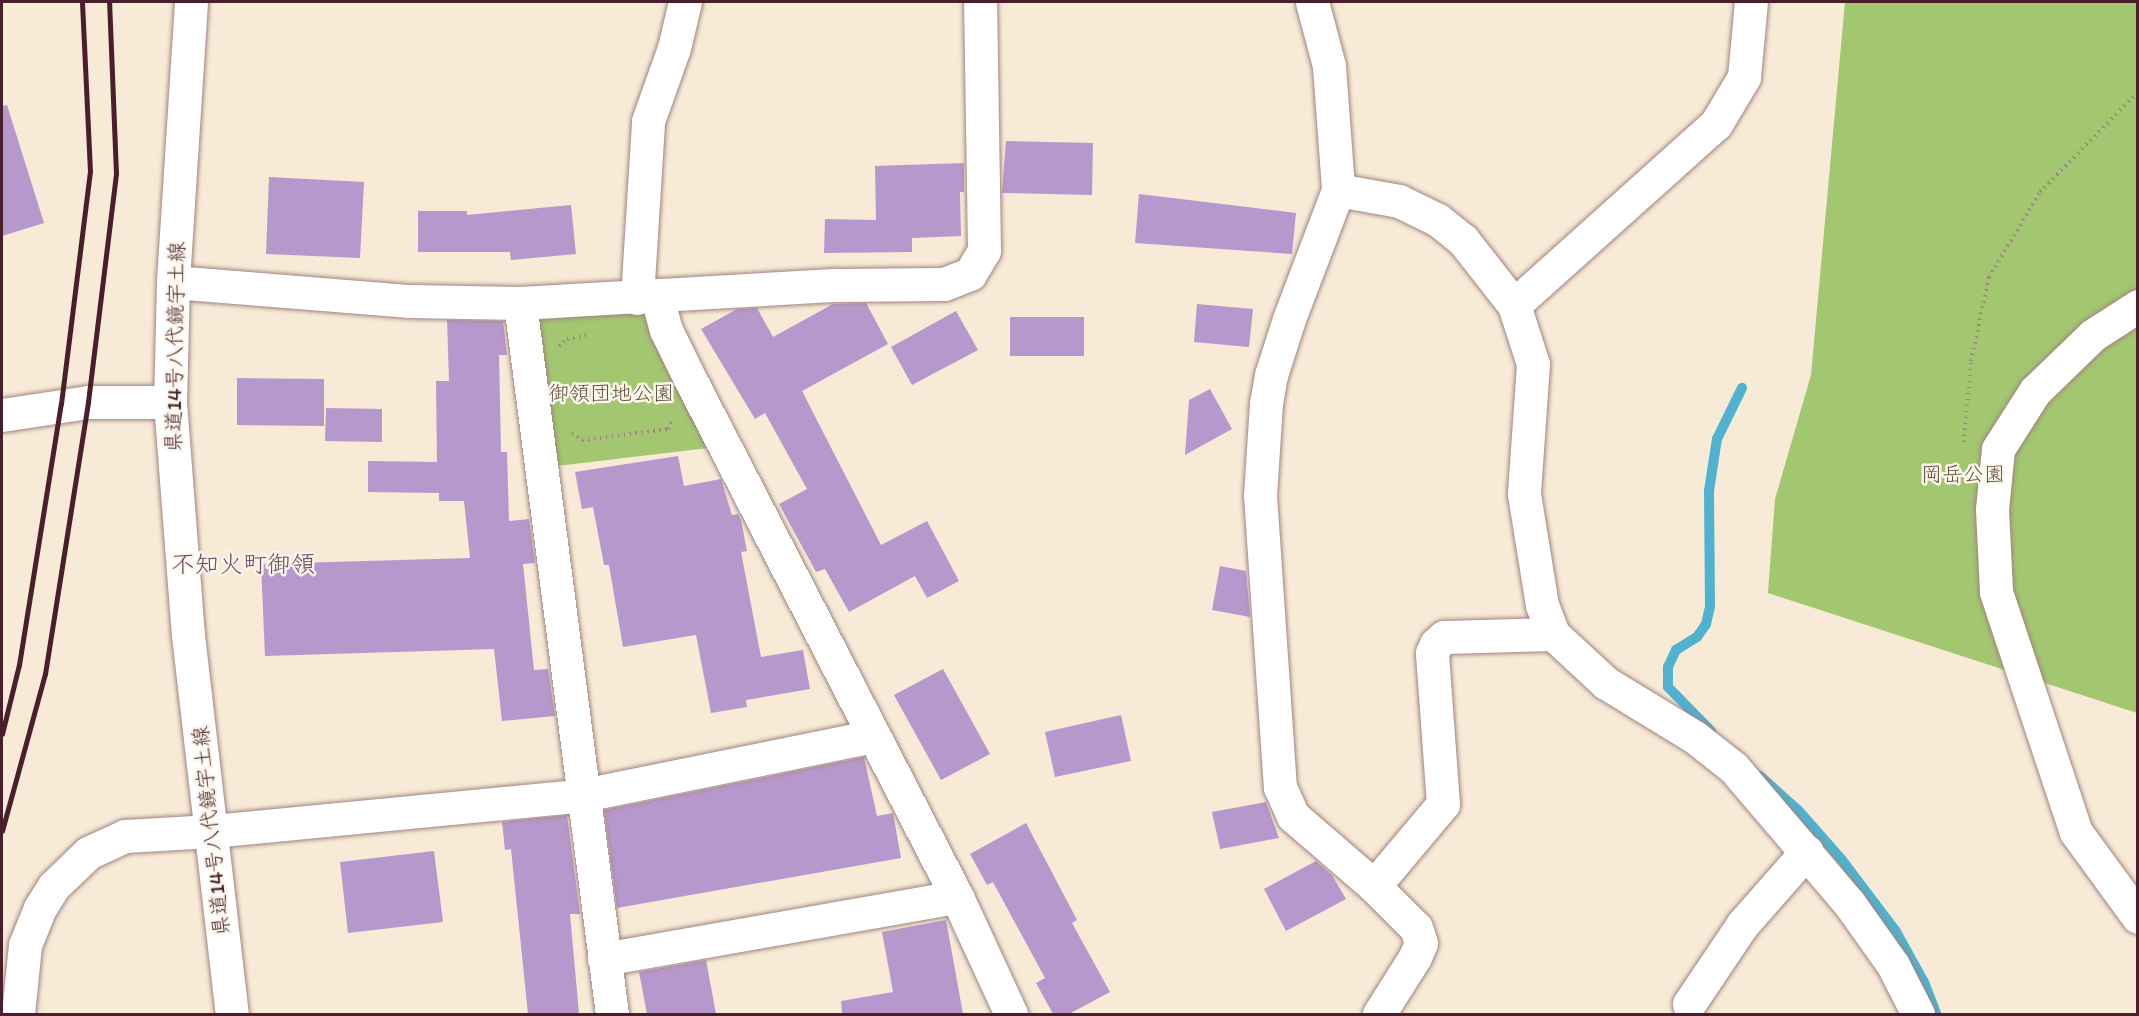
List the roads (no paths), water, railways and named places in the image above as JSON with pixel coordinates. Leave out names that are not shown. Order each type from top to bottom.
[{"type":"street","name":"県道14号八代鏡宇土線","points":[[191,2],[173,282],[170,402],[178,529],[232,1014]]},
{"type":"street","points":[[685,2],[674,48],[648,121],[647,297],[957,897],[1011,1014]]},
{"type":"street","points":[[173,282],[410,301],[520,303],[836,285],[944,284],[970,274],[984,250],[980,2]]},
{"type":"street","points":[[1312,2],[1329,66],[1338,190],[1271,375],[1260,495],[1284,804],[1293,816],[1374,886],[1416,927],[1420,943],[1379,1014]]},
{"type":"street","points":[[1514,305],[1716,124],[1744,77],[1751,2]]},
{"type":"street","points":[[1338,190],[1399,201],[1438,220],[1463,240],[1514,305],[1533,364],[1524,494],[1542,605],[1553,634],[1606,683],[1696,738],[1734,768],[1807,851],[1893,965],[1918,1014]]},
{"type":"street","points":[[520,303],[612,1014]]},
{"type":"street","points":[[2138,306],[2093,335],[2035,391],[1998,449],[1992,509],[1996,592],[2076,832],[2138,917]]},
{"type":"street","points":[[2,415],[88,402],[170,402]]},
{"type":"street","points":[[1374,886],[1443,804],[1432,653],[1436,644],[1444,637],[1553,634]]},
{"type":"street","points":[[18,1014],[25,945],[40,908],[54,886],[88,853],[125,836],[212,831],[584,795],[874,736]]},
{"type":"street","points":[[1689,1004],[1742,925],[1807,851]]},
{"type":"street","points":[[604,959],[957,897]]},
{"type":"waterway","points":[[1711,731],[1668,687],[1668,667],[1676,650],[1697,637],[1706,624],[1710,606],[1709,491],[1717,439],[1742,388]]},
{"type":"waterway","points":[[1760,776],[1799,811],[1842,860],[1895,930],[1924,982],[1936,1014]]},
{"type":"railway","points":[[2,734],[19,665],[61,404],[90,172],[82,2]]},
{"type":"railway","points":[[2,831],[45,674],[88,402],[116,174],[109,2]]},
{"type":"district","name":"不知火町御領","points":[[243,564]]},
{"type":"park label","name":"御領団地公園","points":[[611,393]]},
{"type":"park label","name":"岡岳公園","points":[[1963,474]]}]
